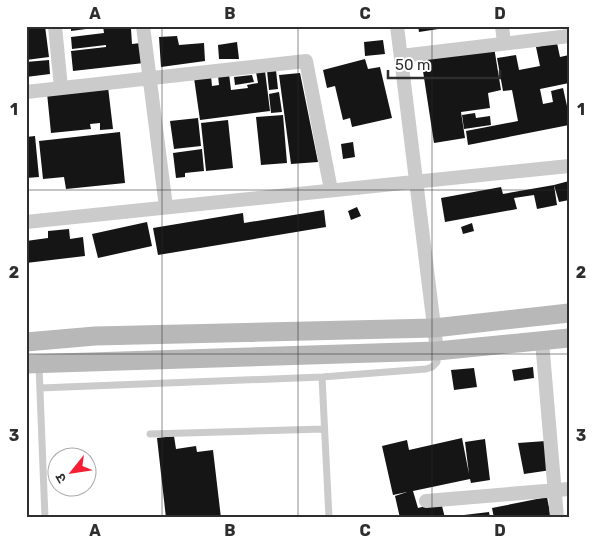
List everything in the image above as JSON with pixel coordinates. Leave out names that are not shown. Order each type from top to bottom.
[{"type":"main road","points":[[26,342],[94,336],[434,328],[569,313]]},
{"type":"main road","points":[[33,364],[437,351],[569,338]]},
{"type":"street","points":[[55,26],[62,88]]},
{"type":"street","points":[[143,26],[166,207]]},
{"type":"street","points":[[397,26],[437,351]]},
{"type":"street","points":[[502,26],[504,43]]},
{"type":"street","points":[[401,56],[569,36]]},
{"type":"street","points":[[26,92],[306,61],[331,190]]},
{"type":"street","points":[[26,222],[569,166]]},
{"type":"street","points":[[542,341],[557,518]]},
{"type":"street","points":[[426,501],[569,489]]},
{"type":"lane","points":[[40,388],[322,377],[426,369],[432,367],[437,362],[437,351]]},
{"type":"lane","points":[[33,364],[40,388],[45,518]]},
{"type":"lane","points":[[322,377],[329,518]]},
{"type":"lane","points":[[150,434],[324,429]]},
{"type":"building","points":[[26,26],[45,26],[49,57],[26,60]]},
{"type":"building","points":[[71,26],[101,26],[101,27],[71,31]]},
{"type":"building","points":[[103,26],[140,26],[140,29],[131,29],[132,44],[141,43],[144,63],[73,71],[71,51],[106,47],[106,45],[72,49],[71,37],[104,33]]},
{"type":"building","points":[[418,26],[450,26],[451,27],[419,32]]},
{"type":"building","points":[[177,36],[179,45],[204,43],[205,61],[161,67],[159,37]]},
{"type":"building","points":[[383,40],[385,54],[365,56],[364,42]]},
{"type":"building","points":[[237,42],[239,59],[219,59],[218,45]]},
{"type":"building","points":[[557,43],[560,57],[569,55],[569,83],[540,89],[543,104],[553,102],[551,91],[563,88],[569,115],[569,125],[468,145],[466,131],[518,121],[512,90],[503,91],[497,58],[516,55],[519,70],[540,66],[536,47]]},
{"type":"building","points":[[494,47],[501,90],[488,93],[490,108],[461,112],[465,138],[434,143],[421,58]]},
{"type":"building","points":[[365,59],[368,69],[380,67],[392,118],[352,127],[350,118],[343,120],[335,86],[327,88],[323,70]]},
{"type":"building","points":[[49,60],[50,74],[26,77],[26,62]]},
{"type":"building","points":[[276,70],[278,89],[269,90],[267,71]]},
{"type":"building","points":[[265,71],[270,111],[200,120],[194,78],[211,76],[212,86],[219,85],[218,76],[229,74],[231,90],[248,88],[247,85],[258,83],[256,72]]},
{"type":"building","points":[[300,73],[318,162],[291,164],[279,75]]},
{"type":"building","points":[[252,75],[254,82],[235,85],[234,77]]},
{"type":"building","points":[[108,87],[113,129],[100,130],[100,123],[90,124],[91,129],[51,133],[47,93]]},
{"type":"building","points":[[279,92],[282,112],[271,113],[269,94]]},
{"type":"building","points":[[475,113],[476,118],[490,116],[491,125],[464,129],[462,115]]},
{"type":"building","points":[[283,115],[287,163],[261,165],[256,117]]},
{"type":"building","points":[[198,118],[201,146],[174,149],[170,121]]},
{"type":"building","points":[[228,120],[233,168],[206,171],[201,123]]},
{"type":"building","points":[[120,132],[125,183],[66,189],[64,177],[43,179],[39,141]]},
{"type":"building","points":[[35,136],[39,177],[26,178],[26,137]]},
{"type":"building","points":[[353,142],[355,157],[343,159],[341,144]]},
{"type":"building","points":[[202,149],[204,171],[185,173],[185,177],[176,178],[173,153]]},
{"type":"building","points":[[569,181],[569,200],[559,202],[554,185]]},
{"type":"building","points":[[554,185],[557,205],[537,209],[534,195],[514,198],[517,209],[445,222],[441,198],[501,187],[503,194]]},
{"type":"building","points":[[357,207],[361,216],[351,220],[348,211]]},
{"type":"building","points":[[324,210],[326,227],[158,255],[153,228],[243,213],[244,223]]},
{"type":"building","points":[[147,222],[152,246],[98,258],[92,234]]},
{"type":"building","points":[[472,223],[474,231],[463,234],[461,227]]},
{"type":"building","points":[[69,229],[70,239],[83,237],[85,256],[26,263],[26,241],[48,238],[48,231]]},
{"type":"building","points":[[533,367],[534,378],[514,381],[512,370]]},
{"type":"building","points":[[474,368],[477,387],[454,390],[451,370]]},
{"type":"building","points":[[174,436],[176,449],[196,446],[197,452],[213,450],[221,518],[166,518],[157,438]]},
{"type":"building","points":[[462,438],[469,474],[465,442],[485,439],[490,480],[471,483],[470,479],[413,491],[418,508],[441,502],[445,518],[400,518],[395,496],[407,492],[393,495],[382,446],[407,440],[409,450]]},
{"type":"building","points":[[546,441],[551,470],[524,474],[518,443]]},
{"type":"building","points":[[547,497],[551,518],[494,518],[492,508]]},
{"type":"building","points":[[489,512],[490,518],[465,518],[464,515]]}]
